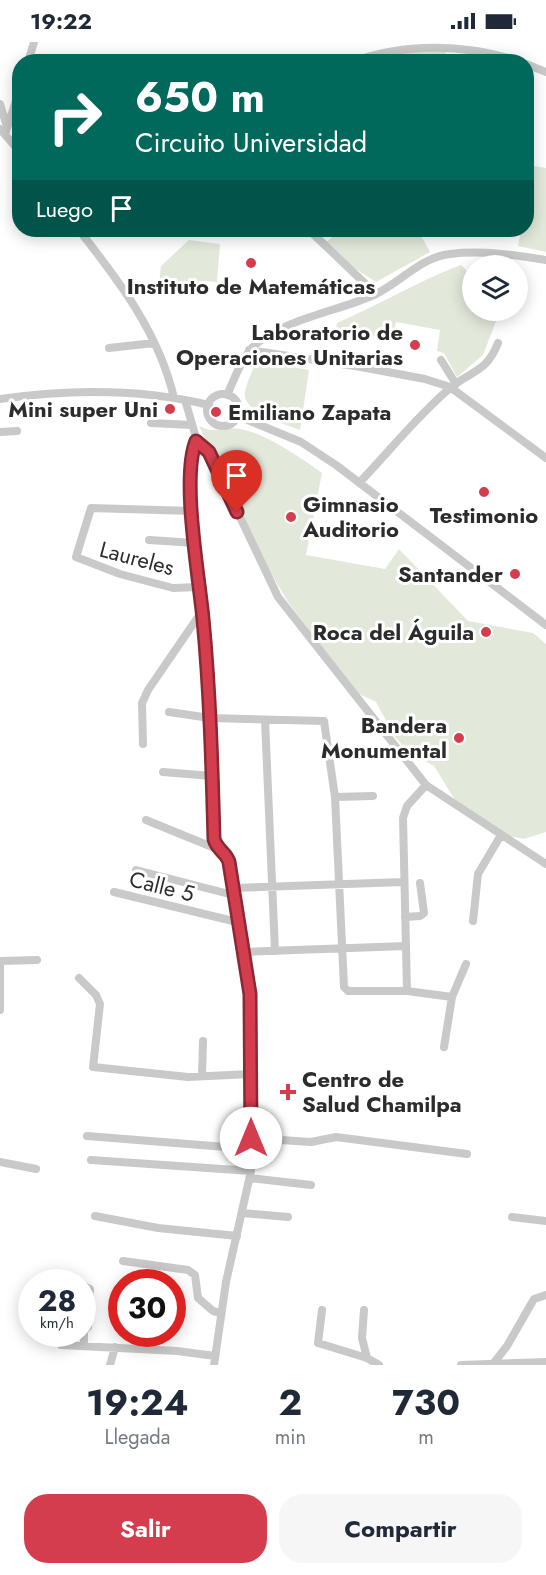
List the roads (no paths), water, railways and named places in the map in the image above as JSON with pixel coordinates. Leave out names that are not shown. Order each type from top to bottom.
[{"type":"street","points":[[371,54],[387,47],[432,43],[477,49],[494,54]]},
{"type":"street","points":[[0,104],[4,130]]},
{"type":"street","points":[[4,130],[12,110]]},
{"type":"street","points":[[84,237],[131,298],[168,370],[174,398]]},
{"type":"street","points":[[316,237],[376,294]]},
{"type":"street","points":[[227,395],[249,350],[280,330],[376,294],[428,261],[449,254],[512,254],[546,260]]},
{"type":"street","points":[[109,348],[154,343]]},
{"type":"street","points":[[359,483],[453,386],[480,369],[493,355],[498,343]]},
{"type":"street","points":[[249,350],[372,369],[453,386],[546,458]]},
{"type":"street","points":[[441,360],[453,386]]},
{"type":"street","points":[[0,399],[91,391],[140,392],[209,405]]},
{"type":"street","points":[[227,395],[236,401],[238,416],[226,426],[216,424],[209,416],[209,405],[216,396],[227,395]]},
{"type":"street","points":[[185,400],[196,441],[191,454],[192,511],[210,718],[214,839],[217,849]]},
{"type":"street","points":[[238,416],[301,442],[359,483],[546,626]]},
{"type":"street","points":[[151,423],[192,425]]},
{"type":"street","points":[[0,432],[17,431]]},
{"type":"street","points":[[196,441],[209,452],[278,597],[426,785],[546,864]]},
{"type":"street","name":"Laureles","points":[[192,511],[91,508],[76,557],[77,560],[120,574],[173,588],[199,587]]},
{"type":"street","points":[[149,540],[195,543]]},
{"type":"street","points":[[143,744],[142,703],[148,690],[198,617]]},
{"type":"street","points":[[168,711],[210,718],[324,722],[335,797],[341,948],[345,989],[407,991],[452,997]]},
{"type":"street","points":[[266,720],[275,951]]},
{"type":"street","points":[[163,772],[212,776]]},
{"type":"street","points":[[407,991],[403,882],[404,811],[426,785]]},
{"type":"street","points":[[335,797],[373,796]]},
{"type":"street","points":[[110,1365],[114,1347],[214,1361],[221,1313],[250,1175],[250,994],[228,858],[217,849],[146,820]]},
{"type":"street","points":[[472,921],[478,874],[501,835]]},
{"type":"street","points":[[136,870],[232,892],[271,887],[403,882]]},
{"type":"street","points":[[405,917],[420,916],[424,913],[420,883]]},
{"type":"street","name":"Calle 5","points":[[114,892],[237,922]]},
{"type":"street","points":[[243,952],[406,946]]},
{"type":"street","points":[[0,961],[37,960]]},
{"type":"street","points":[[444,1047],[452,997],[466,964]]},
{"type":"street","points":[[0,966],[0,1010]]},
{"type":"street","points":[[79,978],[96,995],[99,1004],[93,1067],[202,1076],[251,1074]]},
{"type":"street","points":[[202,1076],[203,1041]]},
{"type":"street","points":[[87,1136],[251,1149]]},
{"type":"street","points":[[251,1138],[311,1142],[336,1137],[467,1154]]},
{"type":"street","points":[[91,1160],[250,1175],[312,1185]]},
{"type":"street","points":[[0,1162],[36,1169]]},
{"type":"street","points":[[243,1213],[288,1217]]},
{"type":"street","points":[[95,1216],[158,1228],[237,1236]]},
{"type":"street","points":[[512,1217],[546,1221]]},
{"type":"street","points":[[123,1261],[188,1270],[195,1275],[198,1298],[213,1311],[221,1313]]},
{"type":"street","points":[[493,1364],[507,1346],[534,1299],[546,1295]]},
{"type":"street","points":[[322,1310],[318,1343],[367,1358],[379,1365]]},
{"type":"street","points":[[364,1310],[362,1338],[367,1358]]},
{"type":"street","points":[[461,1365],[546,1362]]},
{"type":"place","name":"Instituto de Matemáticas","points":[[251,263]]},
{"type":"place","name":"Laboratorio de Operaciones Unitarias","points":[[415,345]]},
{"type":"place","name":"Mini super Uni","points":[[170,409]]},
{"type":"place","name":"Emiliano Zapata","points":[[216,412]]},
{"type":"place","name":"Testimonio","points":[[484,492]]},
{"type":"place","name":"Gimnasio Auditorio","points":[[291,517]]},
{"type":"place","name":"Santander","points":[[515,574]]},
{"type":"place","name":"Roca del Águila","points":[[486,632]]},
{"type":"place","name":"Bandera Monumental","points":[[459,738]]},
{"type":"place","name":"Centro de Salud Chamilpa","points":[[288,1092]]}]
